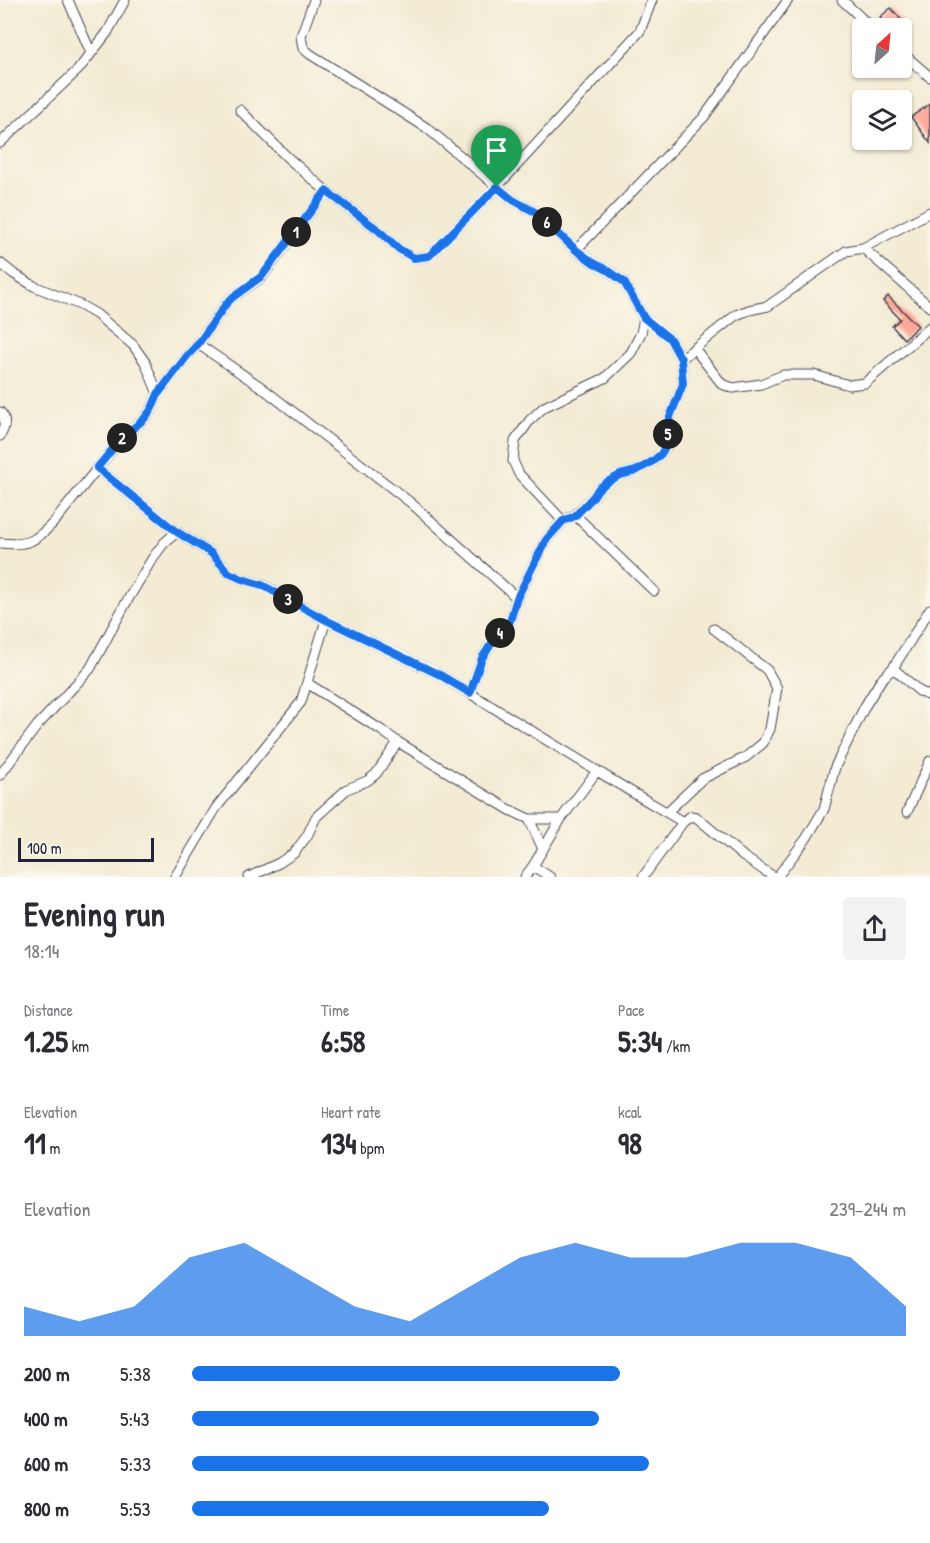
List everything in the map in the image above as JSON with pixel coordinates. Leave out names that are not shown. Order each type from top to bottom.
[{"type":"street","points":[[68,0],[91,53]]},
{"type":"street","points":[[0,143],[78,70],[108,33],[125,0]]},
{"type":"street","points":[[314,0],[301,36],[303,48],[427,128],[513,200],[535,212],[576,250],[624,282],[644,318],[670,339],[681,359],[683,384],[670,417],[667,444],[661,454],[636,471],[620,475],[607,482],[575,516],[563,521],[546,540],[517,598],[510,621],[482,658],[470,693]]},
{"type":"street","points":[[240,110],[287,157],[399,249],[414,258],[429,256],[497,187],[640,31],[652,0]]},
{"type":"street","points":[[576,250],[704,117],[788,0]]},
{"type":"street","points":[[842,0],[861,18]]},
{"type":"street","points":[[912,62],[930,77]]},
{"type":"street","points":[[0,543],[18,545],[30,542],[44,533],[121,439],[144,419],[158,394],[226,304],[262,276],[326,191]]},
{"type":"street","points":[[681,359],[736,315],[768,306],[846,251],[863,248],[930,212]]},
{"type":"street","points":[[863,248],[930,307]]},
{"type":"street","points":[[0,263],[34,286],[96,314],[133,345],[145,362],[158,394]]},
{"type":"street","points":[[563,521],[519,474],[513,461],[515,441],[530,420],[544,407],[605,378],[631,353],[641,333],[644,318]]},
{"type":"street","points":[[694,348],[722,384],[733,388],[761,384],[783,375],[814,375],[849,385],[865,383],[930,327]]},
{"type":"street","points":[[198,344],[261,387],[411,503],[517,598]]},
{"type":"street","points":[[0,411],[5,421],[0,436]]},
{"type":"street","points":[[97,468],[177,532],[211,553],[229,573],[262,585],[326,620],[440,675],[683,822]]},
{"type":"street","points":[[575,516],[654,591]]},
{"type":"street","points":[[0,775],[37,726],[90,669],[152,559],[164,543],[177,532]]},
{"type":"street","points":[[643,877],[683,822],[691,816],[696,817],[744,857],[776,877],[815,827],[824,809],[835,767],[875,688],[893,668],[930,609]]},
{"type":"street","points":[[175,877],[216,808],[302,702],[326,620]]},
{"type":"street","points":[[667,812],[702,779],[746,757],[764,743],[770,729],[777,688],[767,670],[714,629]]},
{"type":"street","points":[[893,668],[919,691],[930,696]]},
{"type":"street","points":[[307,683],[398,742],[529,819],[561,819]]},
{"type":"street","points":[[249,877],[294,853],[307,836],[316,817],[347,789],[367,782],[376,774],[398,742]]},
{"type":"street","points":[[907,812],[930,761]]},
{"type":"street","points":[[525,877],[561,819],[597,771]]},
{"type":"street","points":[[529,819],[543,849]]},
{"type":"street","points":[[533,866],[550,877]]},
{"type":"building","points":[[891,8],[900,18],[881,18]]},
{"type":"building","points":[[930,104],[930,143],[912,118]]},
{"type":"building","points":[[888,296],[918,326],[904,339],[892,326],[900,319],[883,301]]},
{"type":"route","points":[[497,187],[513,200],[535,212],[576,250],[624,282],[644,318],[670,339],[681,359],[683,384],[670,417],[667,444],[661,454],[636,471],[620,475],[607,482],[575,516],[563,521],[546,540],[517,598],[510,621],[482,658],[470,693],[440,675],[326,620],[262,585],[229,573],[211,553],[177,532],[97,468],[121,439],[144,419],[170,376],[198,344],[226,304],[262,276],[326,191],[377,229],[399,249],[414,258],[429,256],[497,187]]}]
